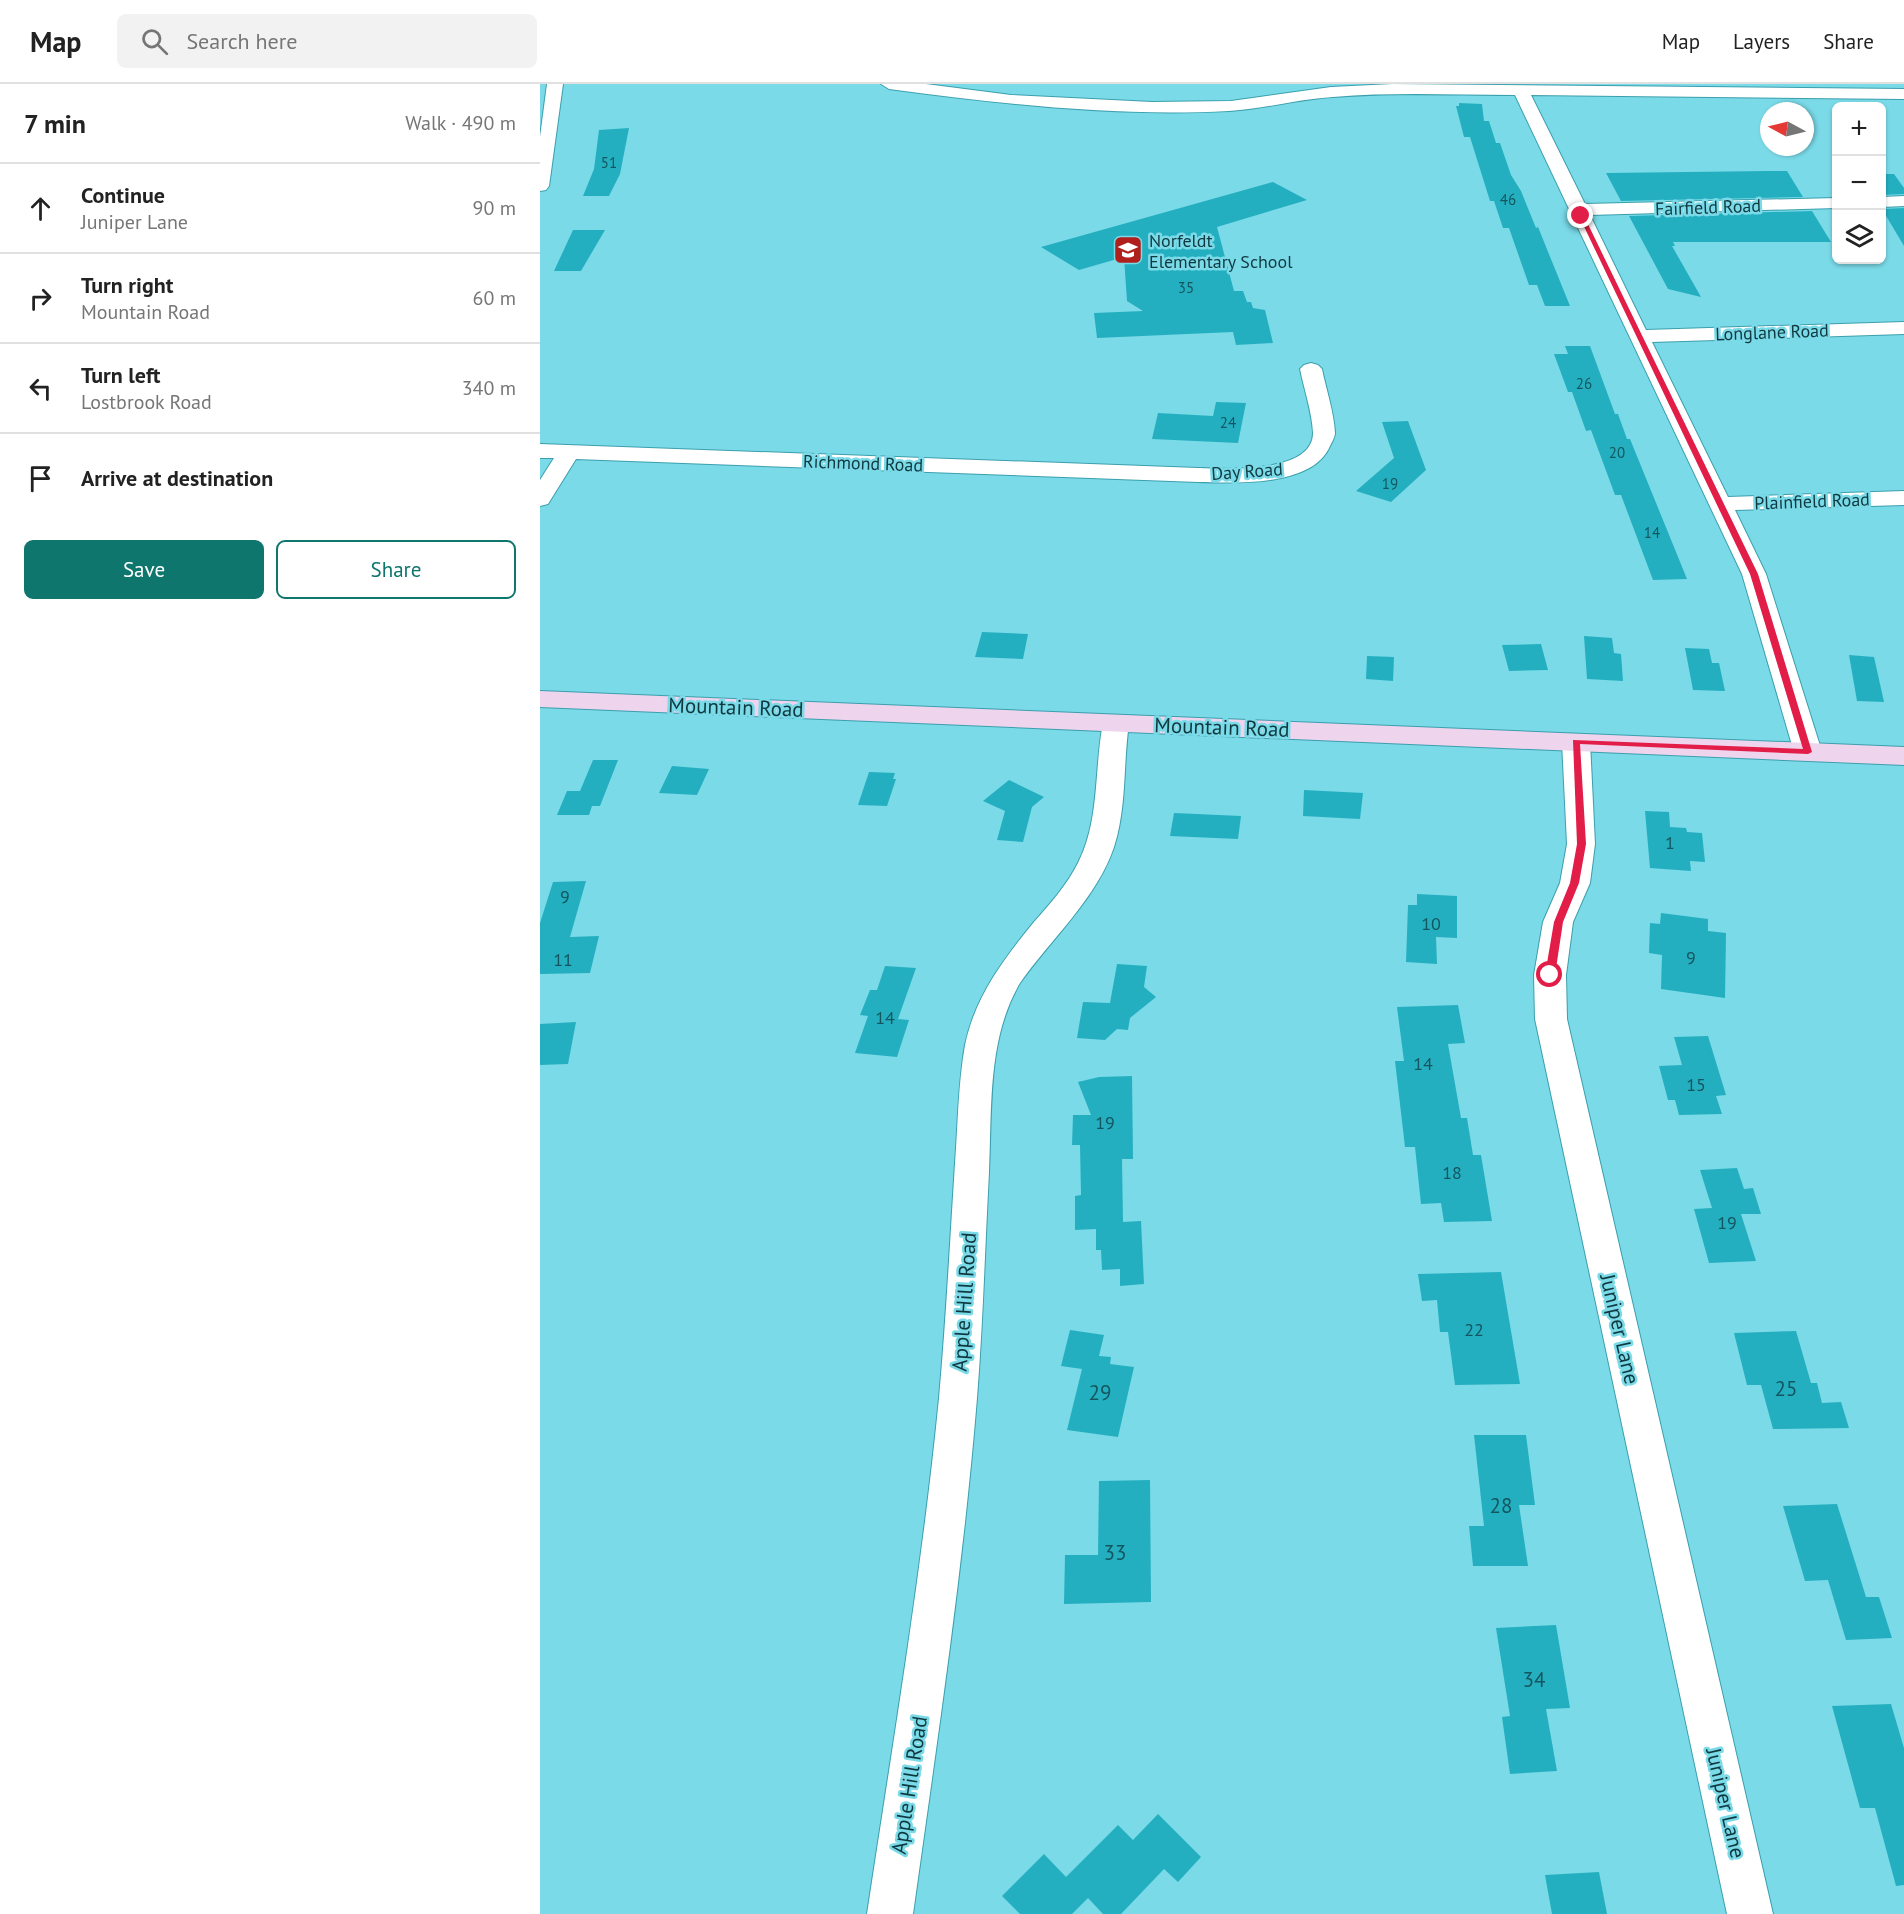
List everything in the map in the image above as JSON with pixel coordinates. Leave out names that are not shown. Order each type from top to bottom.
[{"type":"main road","name":"Mountain Road","points":[[540,699],[1904,756]]},
{"type":"street","points":[[540,186],[555,84]]},
{"type":"street","points":[[889,84],[1011,100],[1152,107],[1231,106],[1302,95],[1393,89],[1904,94]]},
{"type":"street","points":[[1288,84],[1302,95]]},
{"type":"street","points":[[1521,91],[1754,574],[1808,752]]},
{"type":"street","points":[[1886,202],[1904,201]]},
{"type":"street","name":"Fairfield Road","points":[[1579,210],[1832,203]]},
{"type":"street","name":"Longlane Road","points":[[1640,336],[1904,328]]},
{"type":"street","name":"Day Road","points":[[1156,473],[1254,474],[1283,471],[1313,458],[1319,450],[1324,435],[1311,369]]},
{"type":"street","name":"Richmond Road","points":[[540,451],[1156,473]]},
{"type":"street","points":[[540,499],[569,452]]},
{"type":"street","name":"Plainfield Road","points":[[1719,504],[1904,498]]},
{"type":"street","name":"Apple Hill Road","points":[[890,1914],[939,1588],[958,1396],[978,1070],[989,1014],[1006,980],[1079,889],[1095,859],[1107,806],[1111,746],[1116,723]]},
{"type":"street","name":"Juniper Lane","points":[[1576,742],[1581,844],[1575,883],[1558,922],[1550,975],[1551,1019],[1750,1914]]},
{"type":"building","points":[[1459,103],[1482,104],[1484,121],[1489,121],[1496,143],[1500,143],[1511,175],[1521,191],[1536,228],[1538,227],[1570,306],[1545,306],[1537,285],[1529,285],[1509,228],[1503,228],[1494,201],[1490,201],[1470,137],[1464,137],[1456,106],[1459,106]]},
{"type":"building","points":[[629,128],[620,174],[609,196],[583,196],[594,169],[599,130]]},
{"type":"building","points":[[1787,171],[1803,197],[1621,201],[1606,173]]},
{"type":"building","points":[[1886,174],[1894,174],[1904,188],[1904,194],[1886,195]]},
{"type":"building","points":[[1273,182],[1307,200],[1217,227],[1234,291],[1243,291],[1247,302],[1251,302],[1253,308],[1265,310],[1273,343],[1236,345],[1233,332],[1097,338],[1094,313],[1143,311],[1127,301],[1124,257],[1079,270],[1041,247]]},
{"type":"building","points":[[1904,208],[1904,246],[1886,216],[1886,209]]},
{"type":"building","points":[[1812,211],[1831,242],[1673,242],[1675,246],[1672,246],[1701,297],[1668,289],[1629,216]]},
{"type":"building","points":[[573,230],[605,230],[581,271],[554,271]]},
{"type":"building","points":[[1565,346],[1590,346],[1615,414],[1618,414],[1627,439],[1630,439],[1687,579],[1653,580],[1621,495],[1615,495],[1591,430],[1586,431],[1572,392],[1568,392],[1554,354],[1568,354]]},
{"type":"building","points":[[1216,402],[1246,403],[1238,443],[1152,439],[1158,413],[1213,416]]},
{"type":"building","points":[[1408,421],[1426,470],[1391,502],[1356,491],[1394,458],[1382,422]]},
{"type":"building","points":[[982,632],[1028,634],[1023,659],[975,657]]},
{"type":"building","points":[[1584,636],[1612,638],[1614,653],[1621,654],[1623,681],[1587,679]]},
{"type":"building","points":[[1541,644],[1548,670],[1509,671],[1502,645]]},
{"type":"building","points":[[1685,648],[1709,649],[1712,663],[1719,663],[1725,691],[1693,690]]},
{"type":"building","points":[[1849,655],[1874,657],[1884,702],[1857,701]]},
{"type":"building","points":[[1367,656],[1394,657],[1393,681],[1366,679]]},
{"type":"building","points":[[593,760],[618,760],[600,806],[592,806],[589,815],[557,815],[567,791],[580,791]]},
{"type":"building","points":[[672,766],[709,769],[697,795],[659,793]]},
{"type":"building","points":[[869,772],[895,773],[893,779],[896,779],[887,806],[858,805]]},
{"type":"building","points":[[1009,780],[1044,797],[1032,807],[1023,842],[997,840],[1005,811],[983,801]]},
{"type":"building","points":[[1304,790],[1363,793],[1360,819],[1303,816]]},
{"type":"building","points":[[1645,811],[1669,812],[1670,827],[1686,828],[1687,832],[1702,833],[1705,862],[1690,861],[1691,871],[1650,868]]},
{"type":"building","points":[[1174,813],[1241,816],[1238,839],[1170,836]]},
{"type":"building","points":[[586,881],[570,937],[599,936],[590,973],[540,974],[540,923],[553,882]]},
{"type":"building","points":[[1417,894],[1457,896],[1457,938],[1436,937],[1437,964],[1406,962],[1408,905],[1417,905]]},
{"type":"building","points":[[1661,913],[1708,919],[1708,931],[1726,933],[1725,998],[1661,989],[1662,955],[1649,953],[1650,923],[1660,924]]},
{"type":"building","points":[[1117,964],[1147,966],[1144,987],[1156,997],[1130,1018],[1128,1030],[1117,1029],[1105,1040],[1077,1038],[1083,1002],[1110,1003]]},
{"type":"building","points":[[885,966],[916,968],[898,1019],[909,1020],[897,1057],[855,1053],[868,1016],[860,1015],[870,990],[877,990]]},
{"type":"building","points":[[1458,1005],[1465,1043],[1448,1044],[1461,1118],[1467,1118],[1473,1155],[1481,1155],[1492,1221],[1444,1222],[1441,1203],[1421,1204],[1415,1147],[1405,1147],[1395,1061],[1404,1061],[1397,1007]]},
{"type":"building","points":[[576,1022],[568,1064],[540,1065],[540,1024]]},
{"type":"building","points":[[1708,1036],[1726,1095],[1716,1096],[1722,1114],[1679,1115],[1675,1100],[1668,1100],[1659,1066],[1682,1065],[1674,1037]]},
{"type":"building","points":[[1132,1076],[1133,1159],[1122,1159],[1123,1222],[1141,1221],[1144,1284],[1120,1286],[1120,1269],[1102,1270],[1101,1250],[1096,1250],[1096,1229],[1075,1230],[1075,1196],[1081,1195],[1080,1145],[1072,1145],[1073,1115],[1091,1115],[1078,1082],[1099,1077]]},
{"type":"building","points":[[1737,1168],[1744,1189],[1753,1188],[1761,1214],[1741,1214],[1756,1261],[1709,1263],[1694,1209],[1712,1208],[1700,1170]]},
{"type":"building","points":[[1501,1272],[1520,1384],[1455,1385],[1448,1332],[1440,1332],[1437,1300],[1422,1301],[1418,1274]]},
{"type":"building","points":[[1070,1330],[1104,1335],[1099,1356],[1111,1357],[1110,1364],[1134,1367],[1118,1437],[1067,1430],[1082,1369],[1061,1366]]},
{"type":"building","points":[[1796,1331],[1811,1383],[1817,1383],[1822,1403],[1841,1402],[1849,1428],[1773,1429],[1761,1385],[1747,1385],[1734,1333]]},
{"type":"building","points":[[1474,1435],[1526,1435],[1535,1505],[1519,1505],[1528,1566],[1473,1566],[1469,1526],[1484,1526]]},
{"type":"building","points":[[1150,1480],[1151,1602],[1064,1604],[1065,1555],[1098,1555],[1099,1481]]},
{"type":"building","points":[[1837,1504],[1866,1597],[1879,1597],[1892,1638],[1846,1640],[1828,1580],[1805,1581],[1783,1506]]},
{"type":"building","points":[[1556,1625],[1570,1708],[1546,1709],[1557,1771],[1510,1774],[1502,1717],[1510,1716],[1496,1628]]},
{"type":"building","points":[[1891,1704],[1904,1748],[1904,1885],[1896,1886],[1875,1808],[1860,1808],[1832,1706]]},
{"type":"building","points":[[1158,1814],[1201,1857],[1178,1882],[1164,1869],[1121,1914],[1103,1914],[1088,1898],[1072,1914],[1020,1914],[1002,1896],[1044,1854],[1066,1877],[1118,1825],[1133,1840]]},
{"type":"building","points":[[1599,1872],[1607,1914],[1552,1914],[1545,1875]]},
{"type":"place","name":"Norfeldt Elementary School","points":[[1128,250]]},
{"type":"route","points":[[1550,975],[1558,922],[1575,883],[1581,844],[1576,742],[1808,752],[1754,574],[1581,216]]}]
